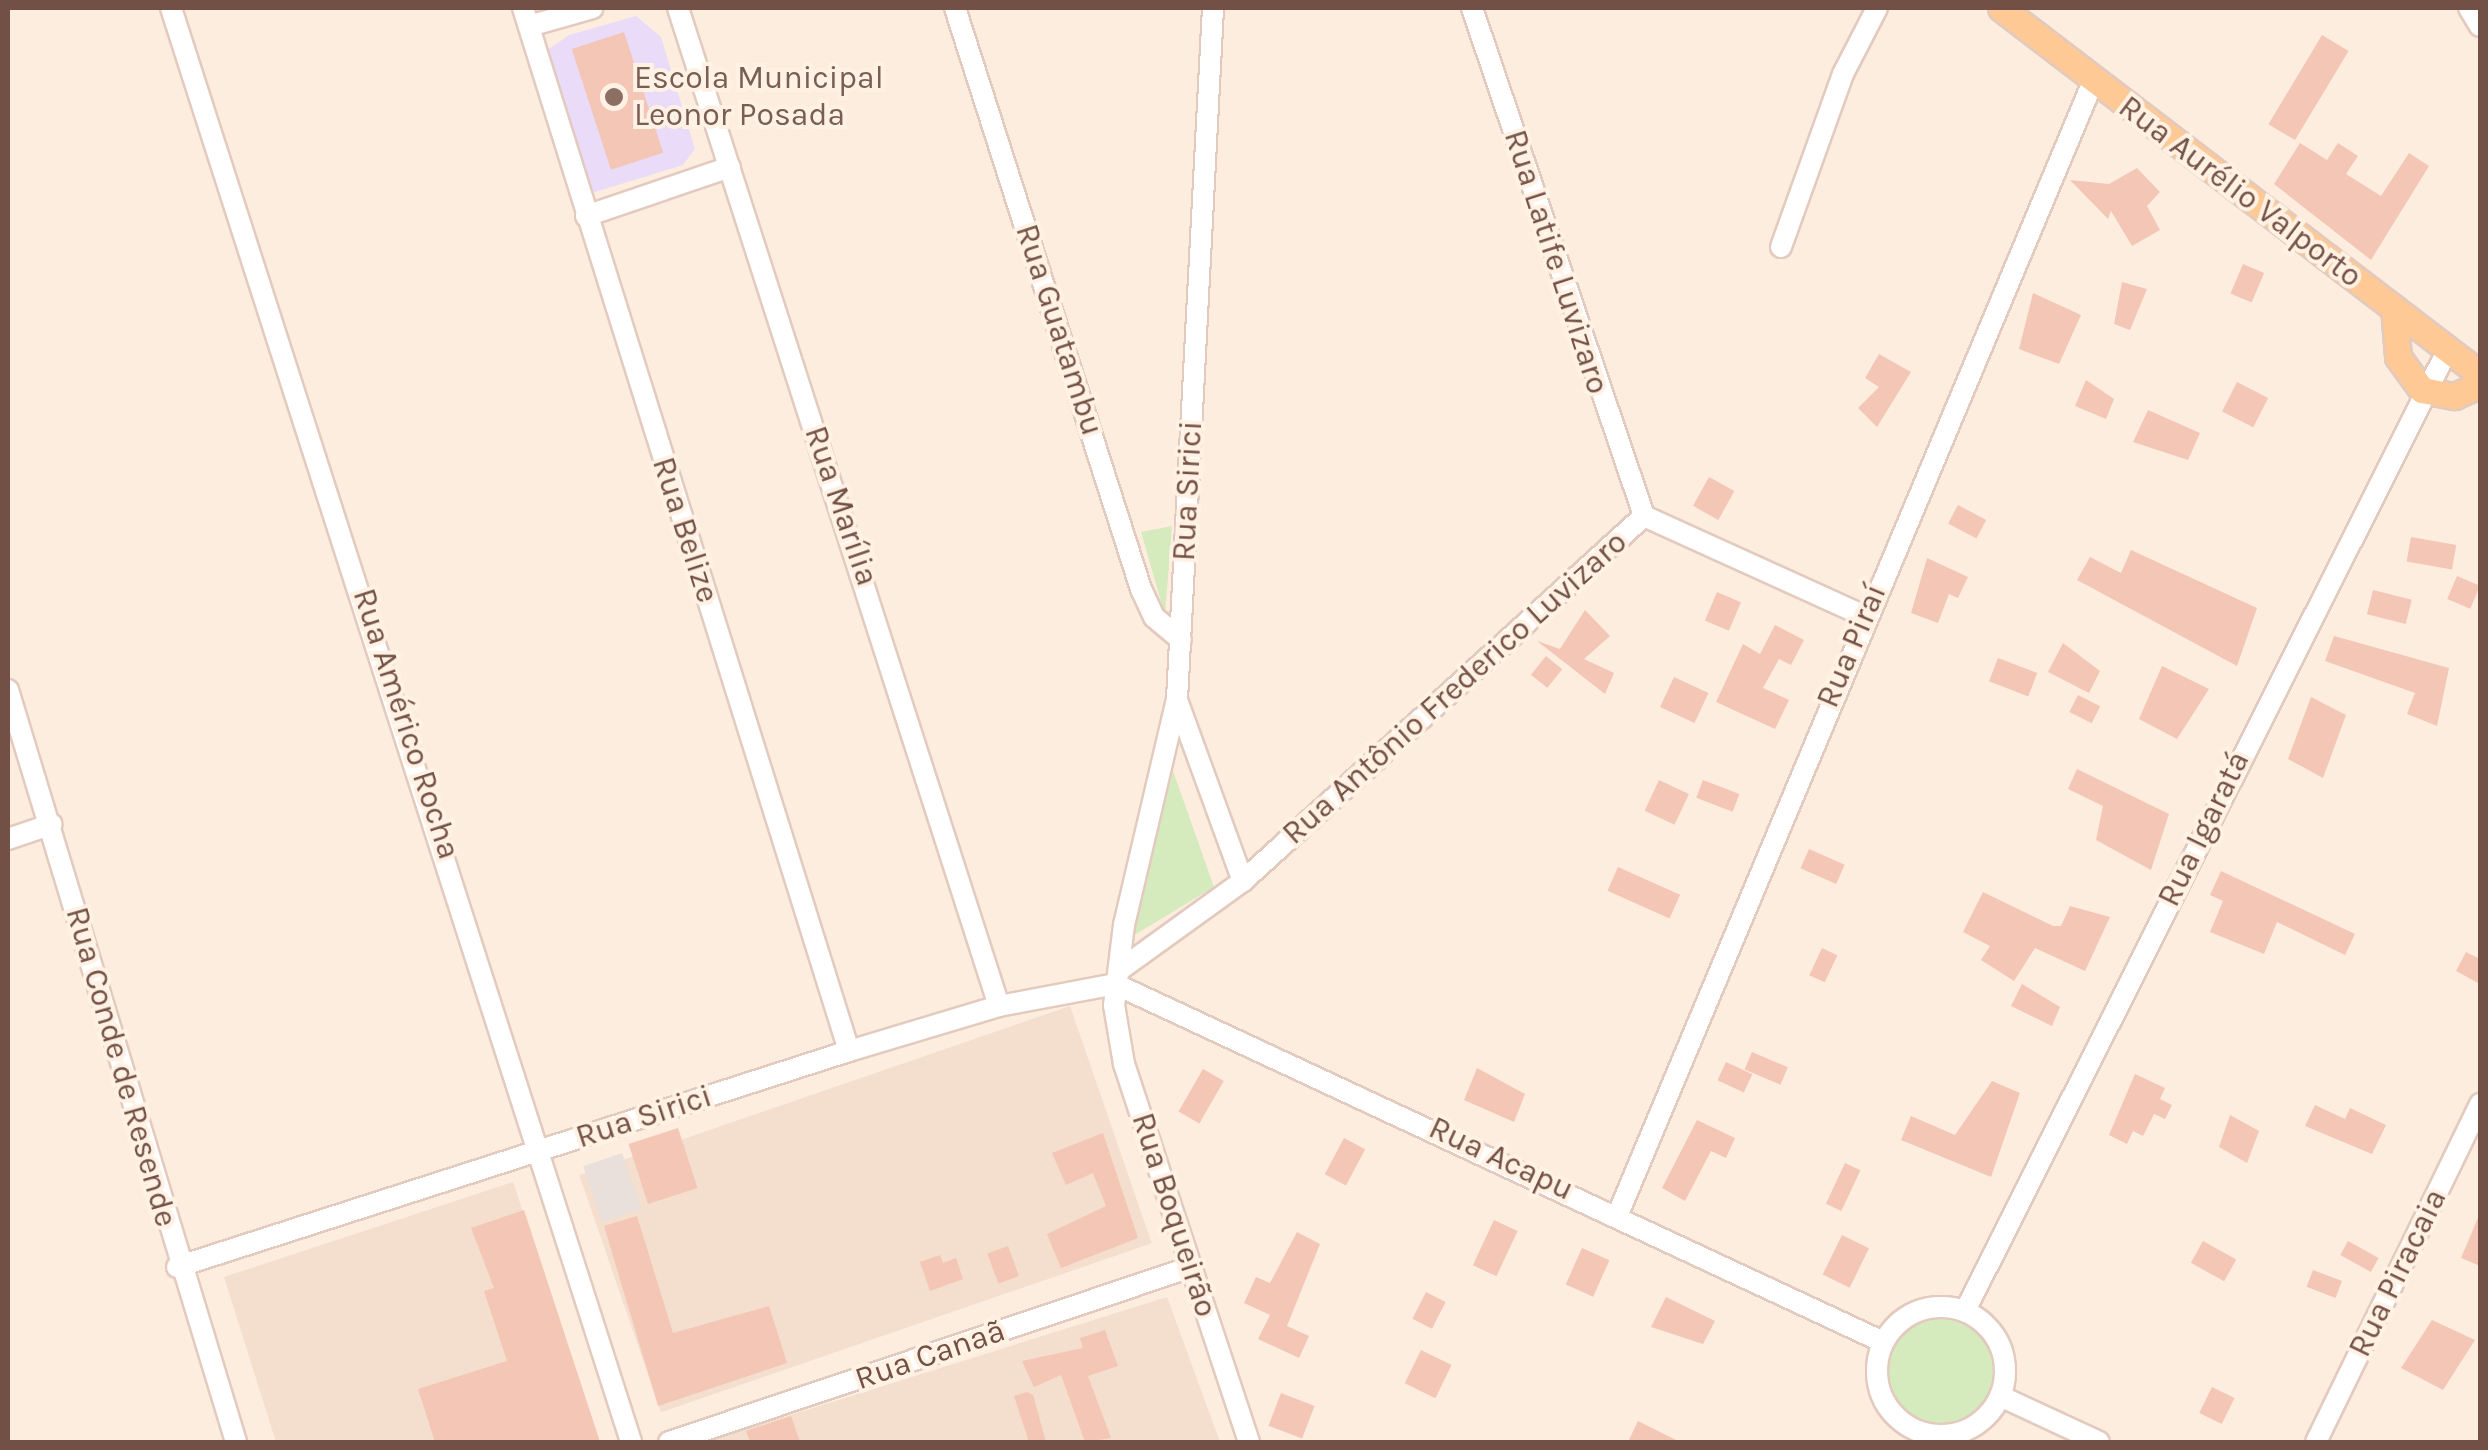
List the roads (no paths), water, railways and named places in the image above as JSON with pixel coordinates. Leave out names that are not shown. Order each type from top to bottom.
[{"type":"main road","name":"Rua Aurélio Valporto","points":[[2002,8],[2093,82],[2480,374]]},
{"type":"main road","points":[[2394,308],[2398,357],[2422,390],[2454,396],[2480,385]]},
{"type":"street","name":"Rua Américo Rocha","points":[[172,8],[631,1442]]},
{"type":"street","points":[[526,17],[593,8]]},
{"type":"street","name":"Rua Marília","points":[[678,8],[999,1006]]},
{"type":"street","name":"Rua Guatambu","points":[[955,8],[1141,589],[1154,617],[1181,640]]},
{"type":"street","name":"Rua Sirici","points":[[177,1268],[850,1050],[999,1006],[1118,977],[1177,699],[1214,8]]},
{"type":"street","name":"Rua Latife Luvizaro","points":[[1472,8],[1644,516]]},
{"type":"street","points":[[1781,247],[1843,74],[1877,8]]},
{"type":"street","points":[[2469,8],[2480,26]]},
{"type":"street","name":"Rua Belize","points":[[526,17],[850,1050]]},
{"type":"street","name":"Rua Piraí","points":[[1618,1214],[1864,616],[2093,82]]},
{"type":"street","points":[[586,216],[730,167]]},
{"type":"street","name":"Rua Igaratá","points":[[1964,1311],[2422,390],[2448,348]]},
{"type":"street","name":"Rua Antônio Frederico Luvizaro","points":[[1118,977],[1243,881],[1644,516],[1864,616]]},
{"type":"street","name":"Rua Conde de Resende","points":[[8,690],[52,824],[177,1268],[236,1442]]},
{"type":"street","points":[[1177,699],[1243,881]]},
{"type":"street","points":[[8,839],[52,824]]},
{"type":"street","name":"Rua Acapu","points":[[1118,977],[1883,1342]]},
{"type":"street","name":"Rua Boqueirão","points":[[1118,977],[1124,1064],[1250,1442]]},
{"type":"street","name":"Rua Piracaia","points":[[2316,1442],[2480,1104]]},
{"type":"street","name":"Rua Canaã","points":[[669,1442],[1191,1266]]},
{"type":"street","points":[[1964,1311],[1996,1337],[2005,1376],[2000,1396],[1989,1414],[1952,1435],[1907,1436],[1883,1401],[1877,1371],[1883,1342],[1910,1315],[1964,1311]]},
{"type":"street","points":[[2000,1396],[2099,1442]]},
{"type":"place","name":"Escola Municipal Leonor Posada","points":[[614,97]]}]
